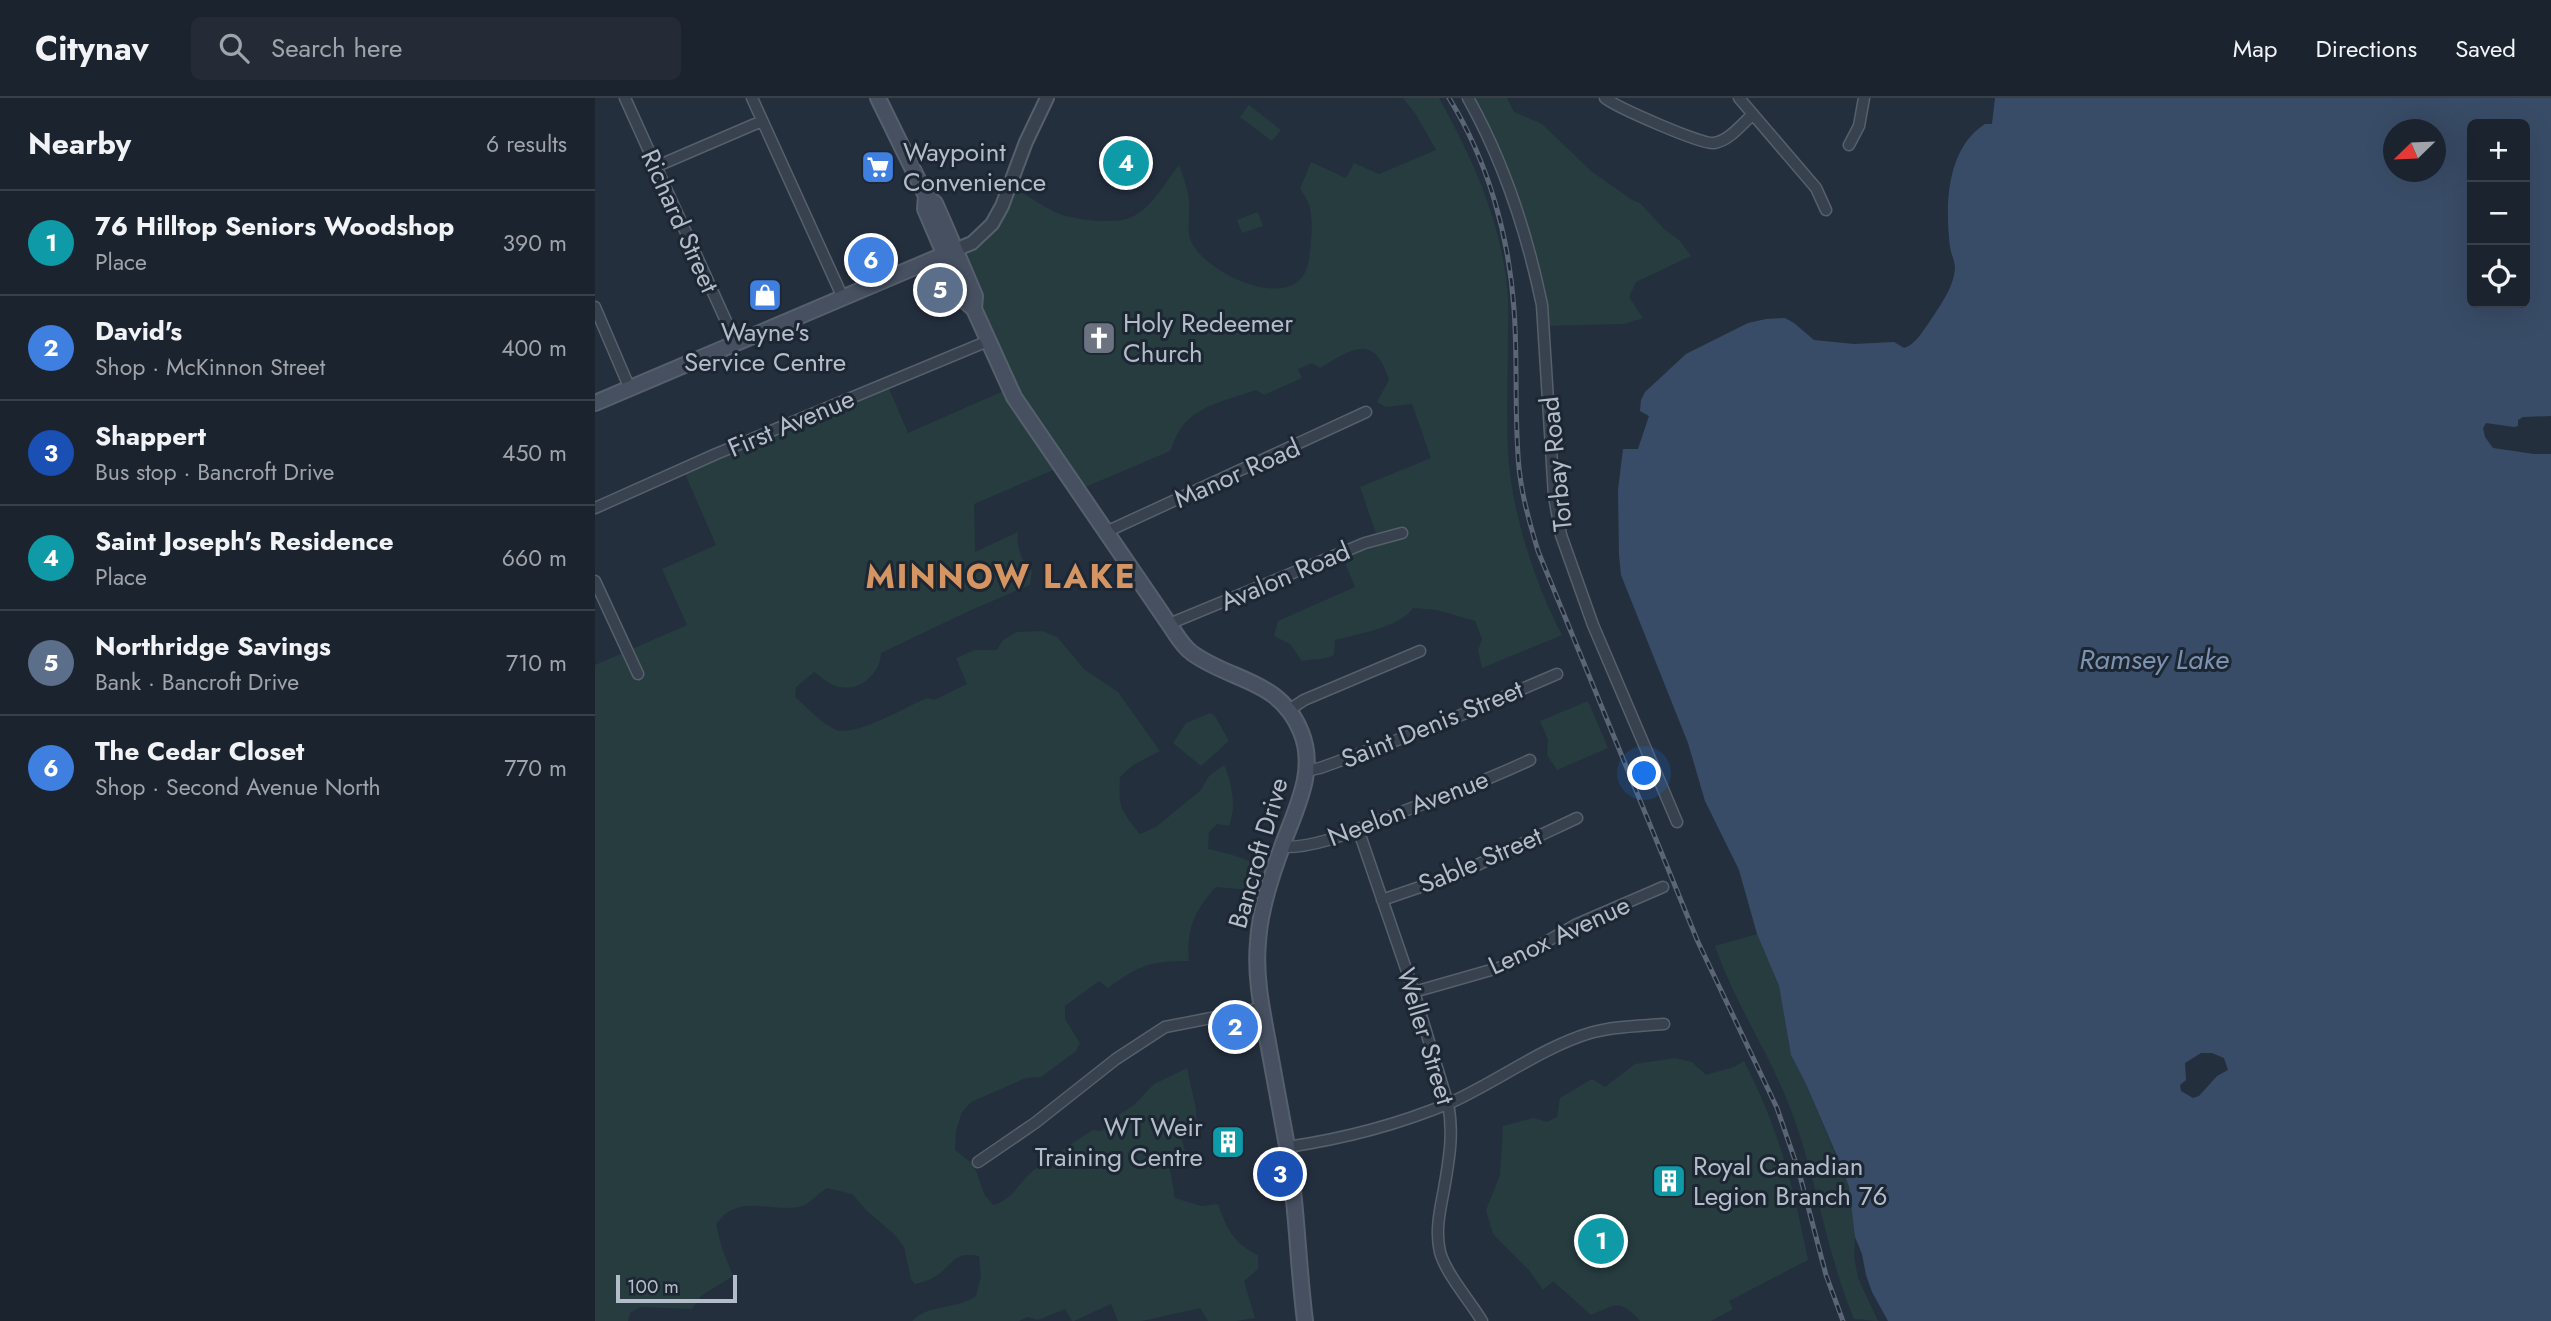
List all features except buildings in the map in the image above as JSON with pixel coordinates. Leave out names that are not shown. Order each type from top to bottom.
[{"type":"main road","name":"Bancroft Drive","points":[[879,98],[926,196],[935,203],[950,252],[975,296],[974,309],[1014,397],[1169,624],[1192,653],[1225,671],[1262,686],[1289,710],[1305,742],[1306,771],[1300,799],[1282,847],[1262,916],[1257,962],[1262,1008],[1295,1202],[1299,1275],[1305,1321]]},
{"type":"main road","points":[[595,403],[950,252]]},
{"type":"street","name":"Richard Street","points":[[625,98],[736,343]]},
{"type":"street","points":[[752,98],[843,298]]},
{"type":"street","points":[[950,252],[972,243],[992,224],[1047,98]]},
{"type":"street","name":"Torbay Road","points":[[1468,98],[1503,171],[1518,213],[1542,304],[1555,496],[1564,545],[1593,625],[1677,822]]},
{"type":"street","points":[[1605,98],[1621,108],[1709,143],[1725,139],[1753,114]]},
{"type":"street","points":[[1739,98],[1816,188],[1826,210]]},
{"type":"street","points":[[1849,145],[1859,125],[1864,98]]},
{"type":"street","points":[[655,167],[762,121]]},
{"type":"street","points":[[595,307],[629,389]]},
{"type":"street","name":"First Avenue","points":[[595,508],[988,341]]},
{"type":"street","name":"Manor Road","points":[[1106,532],[1366,412]]},
{"type":"street","name":"Avalon Road","points":[[1169,624],[1365,543],[1402,533]]},
{"type":"street","points":[[595,581],[638,674]]},
{"type":"street","points":[[1289,710],[1304,700],[1420,651]]},
{"type":"street","name":"Saint Denis Street","points":[[1306,771],[1433,727],[1557,674]]},
{"type":"street","name":"Neelon Avenue","points":[[1282,847],[1314,844],[1358,829],[1530,760]]},
{"type":"street","name":"Sable Street","points":[[1382,900],[1458,874],[1577,818]]},
{"type":"street","name":"Weller Street","points":[[1358,829],[1414,992],[1448,1104],[1451,1139],[1439,1216],[1440,1251],[1446,1266],[1482,1321]]},
{"type":"street","name":"Lenox Avenue","points":[[1414,992],[1506,966],[1575,925],[1663,887]]},
{"type":"street","points":[[978,1162],[1035,1123],[1116,1059],[1165,1027],[1262,1008]]},
{"type":"street","points":[[1287,1147],[1371,1129],[1448,1104],[1487,1086],[1553,1048],[1589,1034],[1608,1029],[1664,1024]]},
{"type":"green space","points":[[1403,98],[1439,98],[1463,143],[1491,213],[1508,293],[1507,437],[1510,475],[1526,546],[1562,635],[1482,668],[1478,650],[1482,639],[1475,621],[1437,610],[1413,608],[1407,615],[1389,625],[1335,640],[1334,655],[1322,659],[1302,661],[1290,644],[1274,636],[1278,621],[1355,587],[1341,553],[1379,542],[1360,487],[1431,458],[1412,404],[1385,407],[1377,402],[1389,380],[1376,355],[1361,349],[1342,355],[1320,368],[1312,363],[1298,369],[1302,378],[1264,395],[1256,390],[1203,409],[1185,422],[1170,451],[1076,491],[1060,467],[974,504],[975,552],[1018,532],[1020,553],[1032,571],[1030,585],[881,653],[880,661],[871,676],[858,685],[833,685],[814,672],[796,687],[795,697],[824,722],[834,729],[853,730],[927,698],[934,700],[967,684],[956,658],[975,650],[997,650],[1003,640],[1017,632],[1042,631],[1057,637],[1085,670],[1118,692],[1160,751],[1133,765],[1120,777],[1122,808],[1140,834],[1156,827],[1201,790],[1209,776],[1224,765],[1233,795],[1233,811],[1229,826],[1217,824],[1209,832],[1208,849],[1269,867],[1262,891],[1216,887],[1193,921],[1189,939],[1189,961],[1154,963],[1129,974],[1108,988],[1099,981],[1065,1006],[1065,1019],[1080,1043],[1076,1051],[1041,1077],[1026,1078],[971,1102],[962,1112],[956,1131],[955,1150],[974,1165],[984,1194],[993,1205],[1000,1203],[1047,1160],[1092,1130],[1102,1131],[1108,1122],[1134,1105],[1154,1084],[1187,1068],[1196,1120],[1183,1124],[1180,1130],[1188,1164],[1170,1169],[1175,1198],[1201,1206],[1218,1204],[1232,1234],[1242,1245],[1258,1255],[1258,1269],[1244,1281],[1255,1318],[1208,1321],[1200,1308],[1142,1321],[1118,1321],[1111,1304],[1074,1321],[1065,1309],[1038,1320],[1028,1317],[1019,1321],[912,1321],[919,1315],[959,1304],[976,1296],[981,1277],[979,1256],[959,1257],[936,1276],[915,1284],[911,1279],[904,1247],[895,1235],[852,1194],[827,1188],[799,1207],[743,1207],[724,1215],[716,1225],[733,1276],[701,1296],[692,1309],[640,1307],[630,1313],[628,1321],[595,1321],[595,665],[687,625],[662,569],[716,545],[683,469],[887,384],[908,433],[1008,389],[956,250],[972,243],[1010,187],[1064,216],[1116,221],[1132,217],[1146,207],[1179,165],[1188,196],[1190,239],[1197,251],[1225,273],[1242,281],[1260,287],[1292,285],[1303,276],[1309,258],[1312,219],[1307,200],[1300,189],[1311,162],[1346,178],[1354,163],[1379,174],[1436,150]]},
{"type":"green space","points":[[1467,98],[1507,98],[1514,112],[1542,124],[1591,171],[1640,203],[1663,228],[1680,241],[1691,256],[1636,282],[1629,297],[1643,318],[1624,324],[1543,326],[1518,213]]},
{"type":"green space","points":[[1249,105],[1281,130],[1272,141],[1240,117]]},
{"type":"green space","points":[[1258,212],[1263,226],[1242,233],[1237,220]]},
{"type":"green space","points":[[1588,701],[1608,748],[1557,770],[1547,755],[1548,740],[1540,721]]},
{"type":"green space","points":[[1210,713],[1215,716],[1229,741],[1201,766],[1173,743],[1186,723]]},
{"type":"green space","points":[[1757,934],[1779,986],[1791,1055],[1849,1187],[1858,1278],[1878,1321],[1854,1319],[1836,1268],[1808,1162],[1791,1110],[1732,988],[1715,946]]},
{"type":"green space","points":[[1675,1058],[1692,1062],[1706,1075],[1734,1067],[1744,1061],[1776,1134],[1797,1207],[1808,1260],[1729,1301],[1733,1309],[1711,1321],[1640,1321],[1628,1309],[1618,1306],[1591,1315],[1553,1281],[1543,1290],[1529,1270],[1493,1234],[1486,1210],[1500,1175],[1503,1126],[1533,1118],[1547,1122],[1557,1117],[1560,1098],[1592,1079],[1605,1087],[1635,1064]]},
{"type":"water","name":"Ramsey Lake","points":[[1995,98],[2551,98],[2551,416],[2523,417],[2518,420],[2518,426],[2514,427],[2486,423],[2483,428],[2485,437],[2493,448],[2551,454],[2551,1321],[1888,1321],[1872,1292],[1855,1237],[1849,1187],[1791,1055],[1779,986],[1757,934],[1739,870],[1705,801],[1688,743],[1621,575],[1618,490],[1623,449],[1638,449],[1649,416],[1640,411],[1645,392],[1686,354],[1748,323],[1766,319],[1785,318],[1814,340],[1854,344],[1894,342],[1904,348],[1915,341],[1942,303],[1954,275],[1948,214],[1951,180],[1962,148],[1985,124],[1992,124]],"holes":[[[2201,1053],[2212,1053],[2224,1058],[2228,1070],[2217,1076],[2199,1096],[2193,1098],[2181,1091],[2180,1085],[2186,1080],[2185,1063]]]},
{"type":"railway","points":[[1449,98],[1475,147],[1502,227],[1515,329],[1519,468],[1524,500],[1538,551],[1698,942],[1777,1108],[1799,1172],[1826,1275],[1843,1321]]},
{"type":"place","name":"Saint Joseph's Residence","points":[[1126,163]]},
{"type":"place","name":"Waypoint Convenience","points":[[878,167]]},
{"type":"place","name":"The Cedar Closet","points":[[871,260]]},
{"type":"place","name":"Northridge Savings","points":[[940,290]]},
{"type":"place","name":"Wayne's Service Centre","points":[[765,295]]},
{"type":"place","name":"Holy Redeemer Church","points":[[1099,338]]},
{"type":"place","name":"David's","points":[[1235,1027]]},
{"type":"place","name":"WT Weir Training Centre","points":[[1228,1142]]},
{"type":"place","name":"Shappert","points":[[1280,1174]]},
{"type":"place","name":"Royal Canadian Legion Branch 76","points":[[1669,1181]]},
{"type":"place","name":"76 Hilltop Seniors Woodshop","points":[[1601,1241]]},
{"type":"district","name":"MINNOW LAKE","points":[[1001,576]]}]
